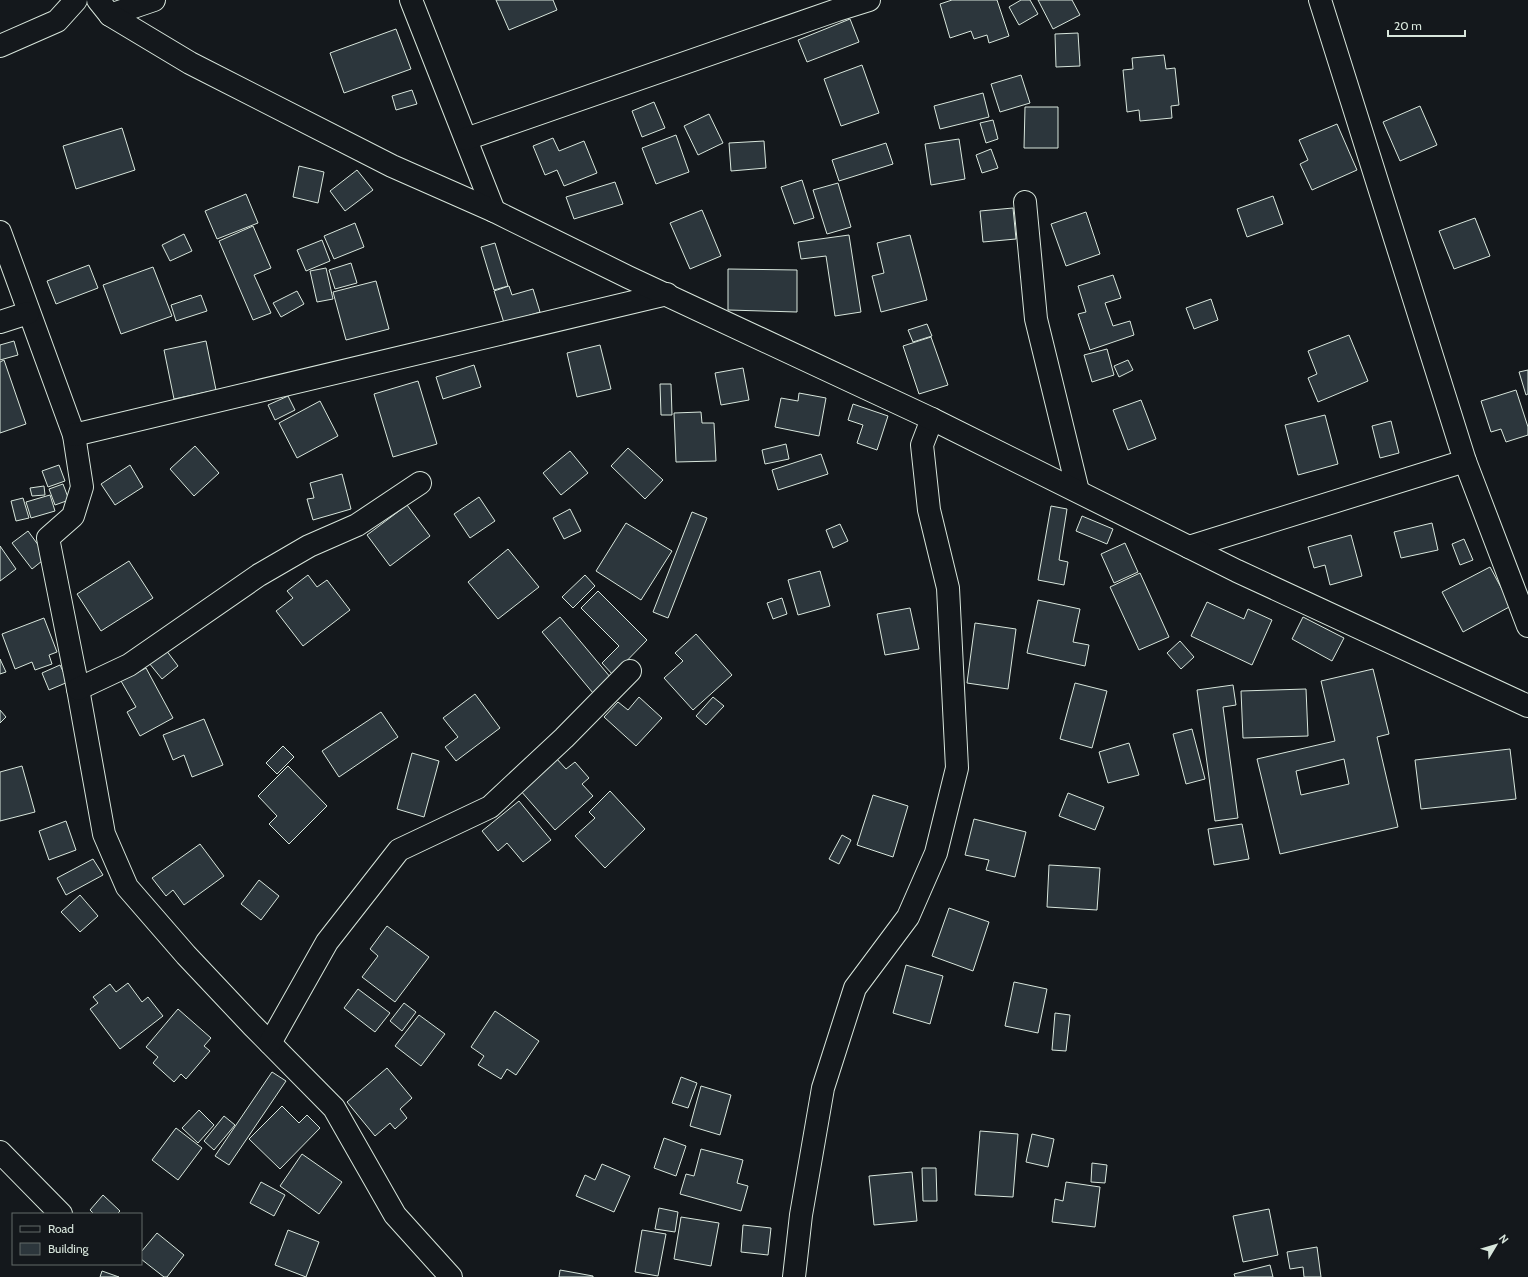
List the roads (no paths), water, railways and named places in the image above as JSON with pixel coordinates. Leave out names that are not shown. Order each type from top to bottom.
[{"type":"street","points":[[0,46],[57,21],[76,0]]},
{"type":"street","points":[[104,8],[154,0]]},
{"type":"street","points":[[411,0],[494,211]]},
{"type":"street","points":[[466,139],[869,0]]},
{"type":"street","points":[[1320,0],[1465,461],[1528,626]]},
{"type":"street","points":[[104,8],[197,66],[392,166],[494,211],[621,274],[667,294],[932,419],[1237,571],[1528,706]]},
{"type":"street","points":[[1025,202],[1036,319],[1078,491]]},
{"type":"street","points":[[0,232],[28,313],[74,436],[82,487],[73,516],[48,538],[78,689],[104,834],[127,886],[186,955],[334,1108],[395,1215],[451,1277]]},
{"type":"street","points":[[74,436],[667,294]]},
{"type":"street","points":[[0,322],[28,313]]},
{"type":"street","points":[[794,1277],[801,1215],[823,1088],[855,988],[908,918],[936,852],[957,768],[948,588],[929,510],[922,445],[932,419]]},
{"type":"street","points":[[1189,547],[1465,461]]},
{"type":"street","points":[[78,689],[129,665],[259,575],[309,546],[357,525],[420,483]]},
{"type":"street","points":[[270,1043],[327,942],[399,850],[490,806],[564,738],[630,672]]},
{"type":"street","points":[[0,1152],[60,1213]]}]
